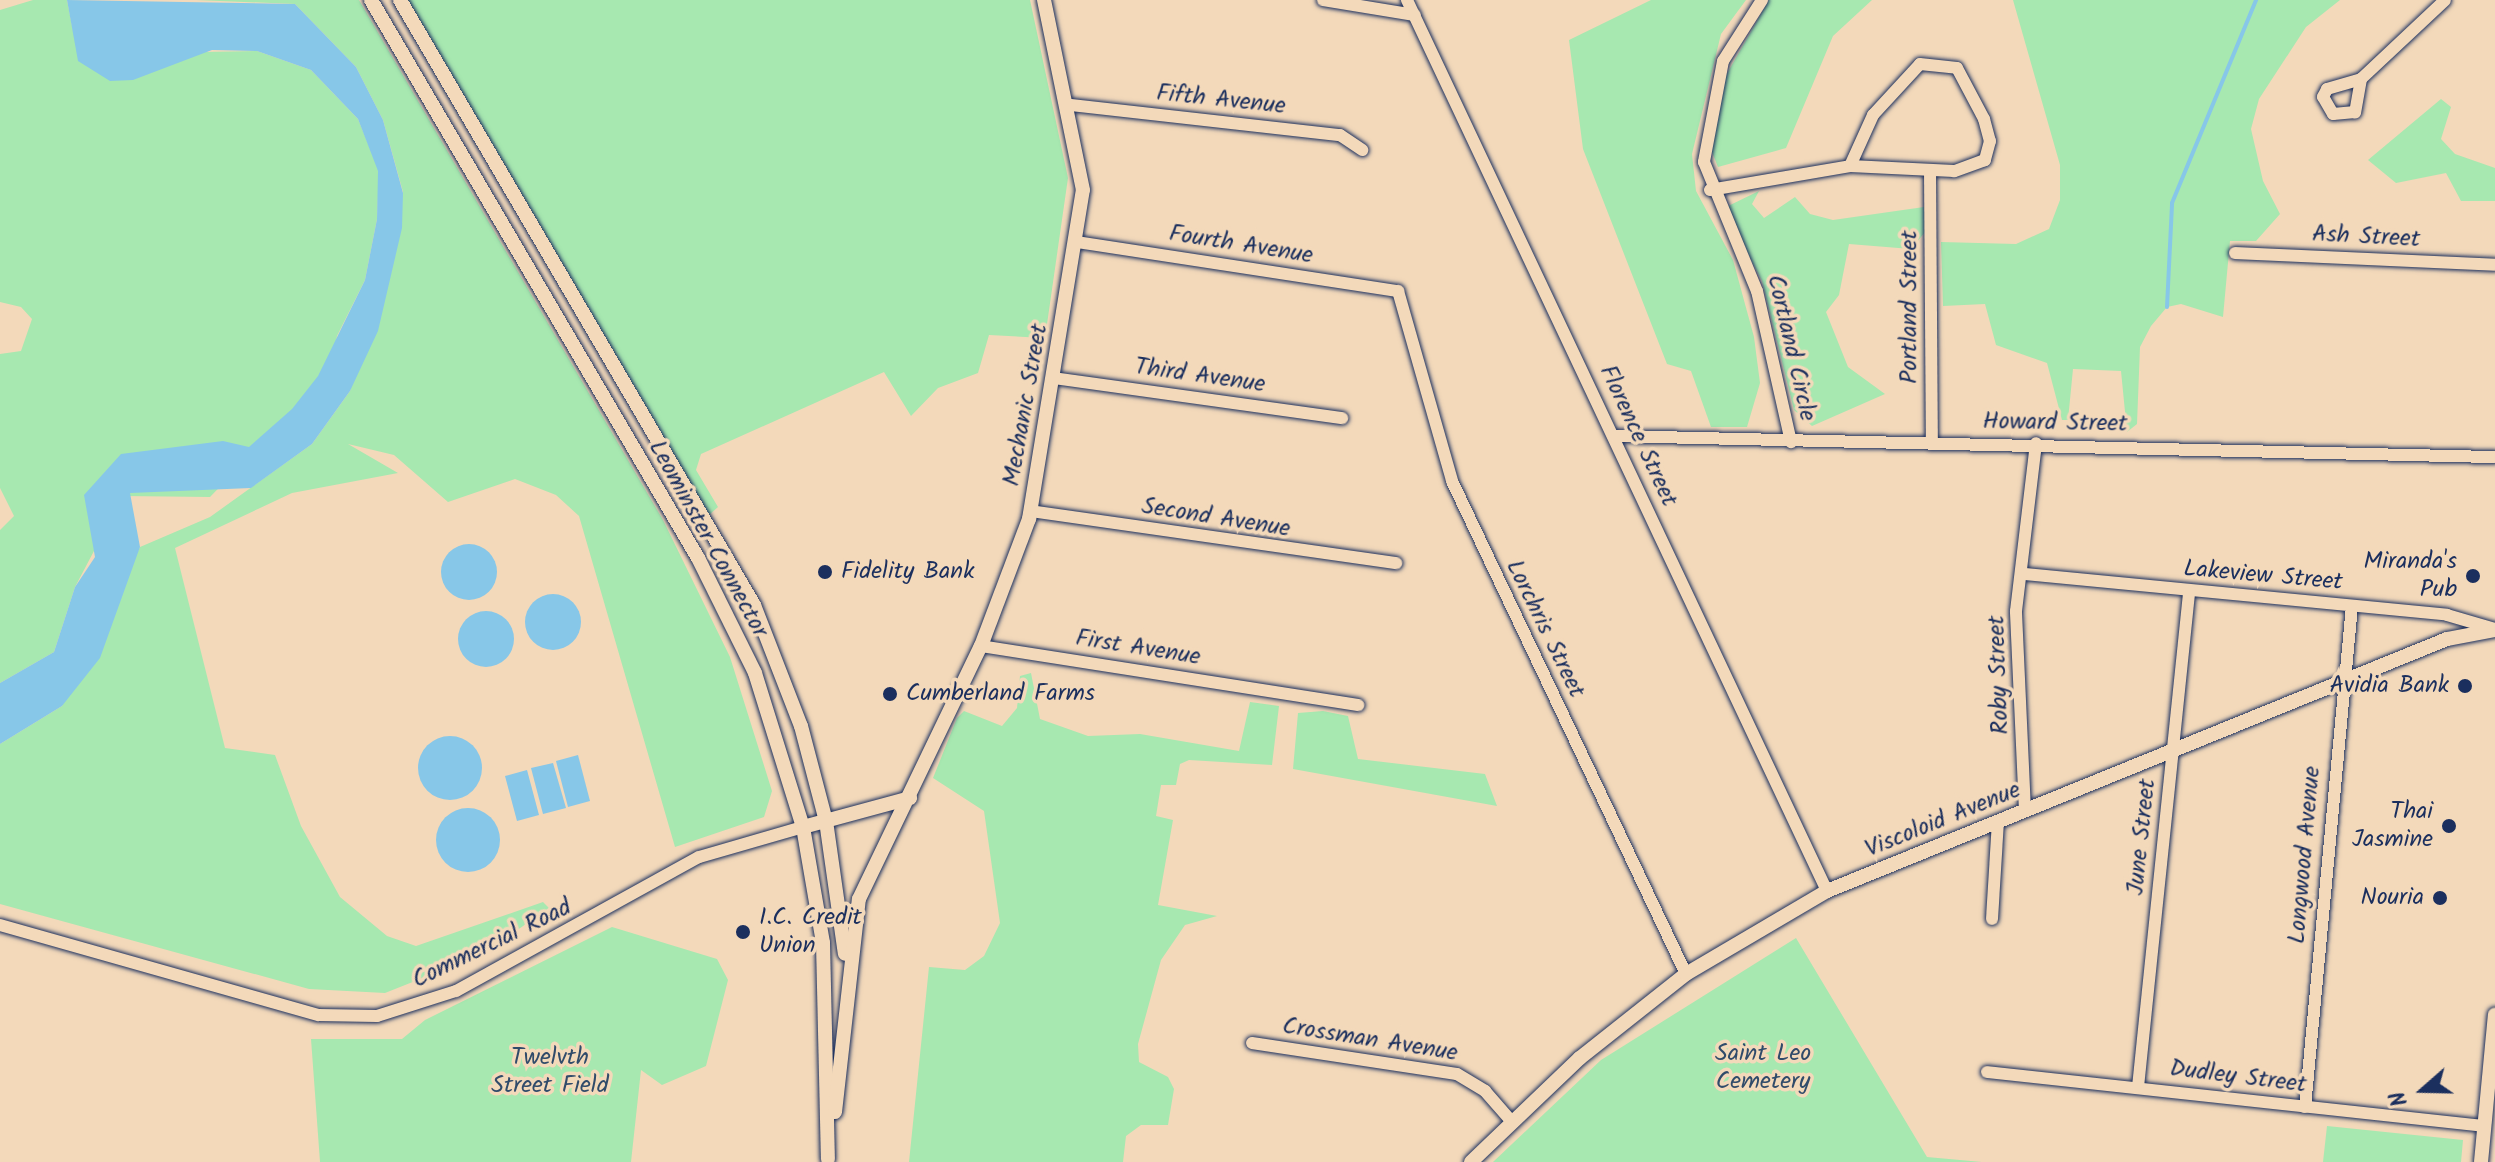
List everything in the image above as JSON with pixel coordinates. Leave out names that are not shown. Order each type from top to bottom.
[{"type":"main road","name":"Leominster Connector","points":[[371,0],[730,616],[775,727],[803,827],[823,943],[828,1160]]},
{"type":"main road","name":"Leominster Connector","points":[[400,0],[754,605],[792,698],[826,821],[846,971]]},
{"type":"main road","name":"Mechanic Street","points":[[828,1160],[846,971],[861,892],[910,798],[981,646],[1030,511],[1077,242],[1082,169],[1071,105],[1044,0]]},
{"type":"main road","name":"Viscoloid Avenue","points":[[1471,1162],[1512,1122],[1686,974],[1827,891],[2174,753],[2447,639],[2495,629]]},
{"type":"main road","points":[[803,827],[910,798]]},
{"type":"main road","points":[[2481,1162],[2495,1015]]},
{"type":"street","points":[[1323,0],[1415,15]]},
{"type":"street","name":"Florence Street","points":[[1407,0],[1827,891]]},
{"type":"street","name":"Cortland Circle","points":[[1762,0],[1729,47],[1714,89],[1704,146],[1710,190],[1751,270],[1791,442]]},
{"type":"street","points":[[2361,79],[2445,0]]},
{"type":"street","points":[[1710,190],[1850,166],[1930,171],[1975,167],[1990,148],[1968,84],[1939,61],[1920,64],[1888,96],[1850,166]]},
{"type":"street","name":"Fifth Avenue","points":[[1071,105],[1340,135],[1362,150]]},
{"type":"street","name":"Portland Street","points":[[1930,171],[1932,443]]},
{"type":"street","name":"Fourth Avenue","points":[[1077,242],[1398,291]]},
{"type":"street","name":"Ash Street","points":[[2235,253],[2495,265]]},
{"type":"street","name":"Lorchris Street","points":[[1398,291],[1452,481],[1686,974]]},
{"type":"street","name":"Third Avenue","points":[[1053,378],[1342,418]]},
{"type":"street","name":"Howard Street","points":[[1614,436],[1791,442],[2036,443],[2495,457]]},
{"type":"street","name":"Roby Street","points":[[2025,811],[2016,611],[2025,574],[2036,443]]},
{"type":"street","name":"Second Avenue","points":[[1030,511],[1396,563]]},
{"type":"street","name":"Lakeview Street","points":[[2025,574],[2447,615],[2495,629]]},
{"type":"street","name":"June Street","points":[[2138,1087],[2189,592]]},
{"type":"street","name":"Longwood Avenue","points":[[2305,1107],[2342,684],[2352,606]]},
{"type":"street","name":"First Avenue","points":[[981,646],[1358,705]]},
{"type":"street","points":[[1992,919],[1998,821]]},
{"type":"street","name":"Commercial Road","points":[[0,925],[319,1015],[377,1016],[456,991],[699,857],[803,827]]},
{"type":"street","name":"Crossman Avenue","points":[[1252,1043],[1457,1074],[1485,1091],[1512,1122]]},
{"type":"street","name":"Dudley Street","points":[[1987,1072],[2484,1126]]},
{"type":"green space","points":[[33,0],[67,0],[72,26],[202,52],[257,51],[311,70],[358,119],[379,171],[377,219],[365,280],[337,336],[330,374],[210,497],[123,496],[75,587],[54,652],[0,683],[0,530],[14,516],[0,488],[0,354],[21,351],[32,319],[21,307],[0,302],[0,10]]},
{"type":"green space","points":[[196,0],[359,0],[663,520],[730,657],[772,791],[764,817],[675,847],[579,516],[556,495],[515,479],[448,502],[394,455],[348,444],[398,473],[292,493],[175,548],[225,748],[275,755],[301,826],[340,897],[387,936],[416,946],[543,902],[549,908],[483,954],[385,993],[309,989],[0,904],[0,744],[62,706],[140,547],[210,517],[312,444],[350,391],[403,192],[383,120],[356,67],[295,4]]},
{"type":"green space","points":[[408,0],[1030,0],[1068,178],[1045,338],[989,335],[978,373],[938,388],[911,416],[884,372],[701,454],[696,470],[718,507],[709,515]]},
{"type":"green space","points":[[1651,0],[1746,0],[1721,34],[1692,154],[1696,191],[1733,260],[1754,337],[1760,383],[1747,427],[1711,427],[1691,371],[1667,364],[1583,149],[1569,40]]},
{"type":"green space","points":[[1769,0],[1872,0],[1833,36],[1786,148],[1718,167],[1710,147],[1721,84]]},
{"type":"green space","points":[[2013,0],[2340,0],[2306,27],[2259,99],[2251,129],[2263,181],[2280,214],[2256,241],[2230,241],[2223,317],[2181,304],[2167,307],[2151,326],[2140,347],[2137,424],[2127,432],[2121,371],[2073,369],[2068,420],[2062,420],[2047,363],[1996,345],[1985,304],[1943,306],[1941,242],[2016,244],[2049,229],[2060,200],[2060,165]]},
{"type":"green space","points":[[2441,99],[2451,107],[2441,139],[2455,154],[2495,168],[2495,201],[2461,201],[2446,173],[2396,183],[2368,160]]},
{"type":"green space","points":[[1759,191],[1752,204],[1764,218],[1795,197],[1810,214],[1833,220],[1924,207],[1926,231],[1911,249],[1849,244],[1839,295],[1826,312],[1848,367],[1885,394],[1812,426],[1794,410],[1762,281],[1724,208]]},
{"type":"green space","points":[[1031,673],[1040,719],[1088,736],[1140,734],[1239,751],[1250,702],[1279,706],[1272,765],[1189,760],[1180,764],[1176,785],[1161,785],[1156,816],[1173,820],[1158,905],[1217,916],[1185,925],[1161,960],[1138,1044],[1139,1062],[1168,1077],[1174,1089],[1168,1125],[1141,1125],[1126,1136],[1123,1162],[909,1162],[929,967],[965,970],[984,956],[1000,923],[984,811],[933,778],[957,718],[964,711],[1002,726],[1017,708],[1020,676]]},
{"type":"green space","points":[[1323,711],[1348,716],[1358,759],[1485,774],[1497,806],[1293,769],[1298,713]]},
{"type":"green space","name":"Twelvth Street Field","points":[[612,927],[717,959],[728,980],[706,1066],[662,1085],[641,1070],[631,1162],[320,1162],[311,1039],[402,1039],[425,1020]]},
{"type":"green space","name":"Saint Leo Cemetery","points":[[1796,938],[1927,1157],[1982,1162],[1493,1162],[1601,1060]]},
{"type":"green space","points":[[2327,1126],[2463,1140],[2461,1162],[2323,1162]]},
{"type":"water","points":[[67,0],[295,4],[356,67],[383,120],[403,193],[402,228],[378,331],[350,391],[312,444],[251,488],[130,493],[140,547],[100,658],[62,706],[0,744],[0,683],[54,652],[75,587],[95,557],[84,495],[121,454],[223,441],[249,447],[292,409],[318,376],[365,280],[377,219],[378,171],[358,119],[311,70],[257,51],[212,50],[133,80],[110,81],[78,61]]},
{"type":"water","points":[[469,544],[489,552],[497,572],[489,592],[469,600],[449,592],[441,572],[449,552]]},
{"type":"water","points":[[553,594],[573,602],[581,622],[573,642],[553,650],[533,642],[525,622],[533,602]]},
{"type":"water","points":[[486,611],[506,619],[514,639],[506,659],[486,667],[466,659],[458,639],[466,619]]},
{"type":"water","points":[[450,736],[468,742],[476,750],[482,768],[476,786],[468,794],[450,800],[432,794],[424,786],[418,768],[424,750],[432,742]]},
{"type":"water","points":[[578,755],[590,801],[568,807],[556,761]]},
{"type":"water","points":[[553,763],[566,808],[543,814],[531,768]]},
{"type":"water","points":[[527,770],[539,815],[517,821],[505,776]]},
{"type":"water","points":[[468,808],[486,814],[494,822],[500,840],[494,858],[486,866],[468,872],[450,866],[442,858],[436,840],[442,822],[450,814]]},
{"type":"waterway","points":[[2167,307],[2172,203],[2256,0]]},
{"type":"place","name":"Fidelity Bank","points":[[825,572]]},
{"type":"place","name":"Miranda's Pub","points":[[2473,576]]},
{"type":"place","name":"Avidia Bank","points":[[2465,686]]},
{"type":"place","name":"Cumberland Farms","points":[[890,694]]},
{"type":"place","name":"Thai Jasmine","points":[[2449,826]]},
{"type":"place","name":"Nouria","points":[[2440,898]]},
{"type":"place","name":"I.C. Credit Union","points":[[743,932]]}]
